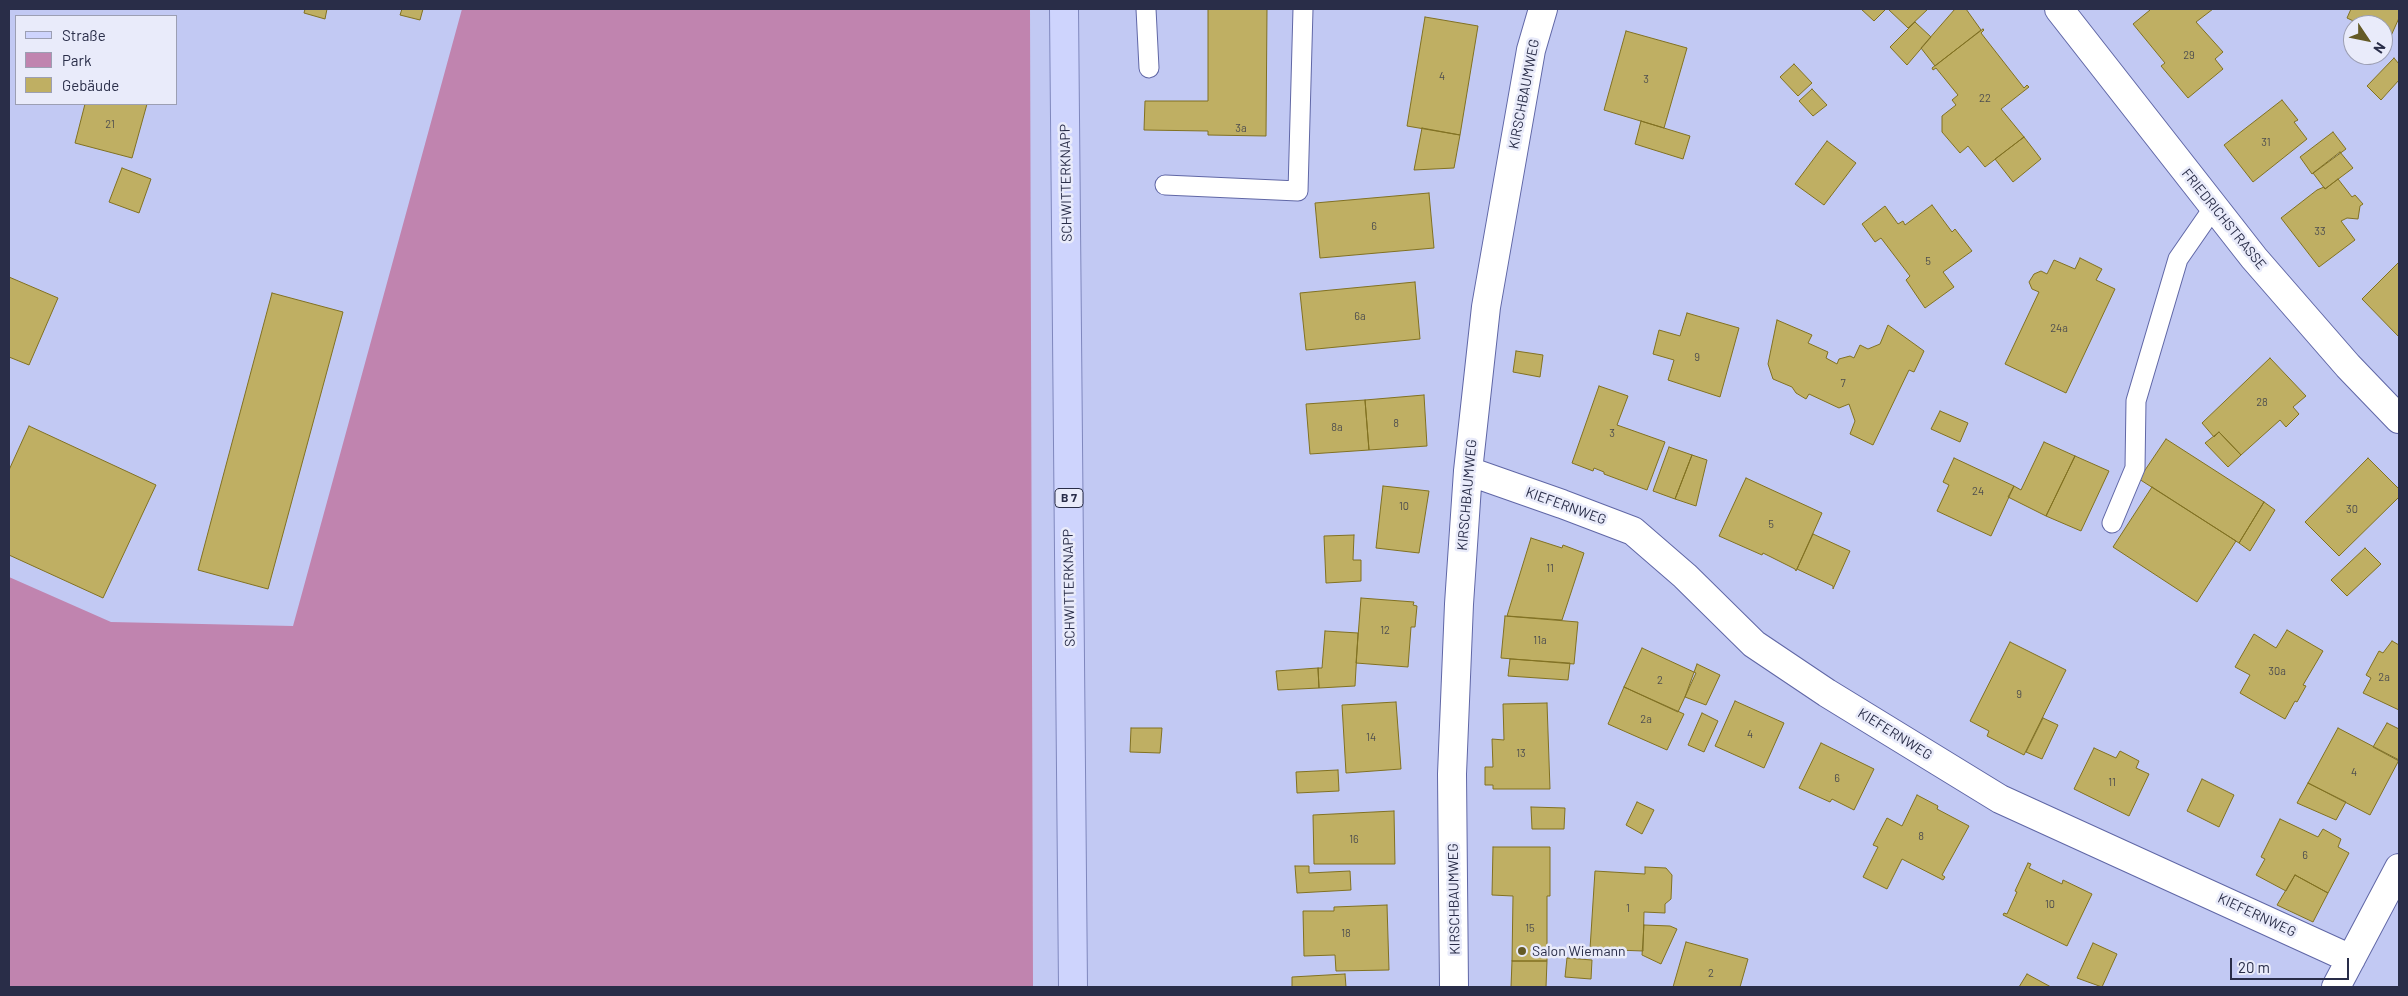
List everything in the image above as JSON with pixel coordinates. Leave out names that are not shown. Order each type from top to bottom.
[{"type":"main road","name":"SCHWITTERKNAPP","points":[[1064,9],[1073,987]]},
{"type":"street","name":"KIRSCHBAUMWEG","points":[[1454,987],[1452,774],[1459,604],[1468,471],[1486,307],[1531,50],[1543,9]]},
{"type":"street","name":"FRIEDRICHSTRASSE","points":[[2059,9],[2254,258],[2399,419]]},
{"type":"street","name":"KIEFERNWEG","points":[[1468,471],[1633,531],[1685,576],[1754,644],[1827,692],[2000,799],[2351,959]]},
{"type":"street","points":[[2336,987],[2399,868]]},
{"type":"lane","points":[[1146,9],[1149,68]]},
{"type":"lane","points":[[1165,184],[1298,191],[1303,9]]},
{"type":"lane","points":[[2112,524],[2135,468],[2136,401],[2178,259],[2214,207]]},
{"type":"green space","points":[[462,9],[1030,9],[1033,987],[9,987],[9,577],[111,622],[293,626]]},
{"type":"building","points":[[305,9],[327,9],[325,19],[304,13]]},
{"type":"building","points":[[402,9],[423,9],[420,20],[400,15]]},
{"type":"building","points":[[1208,9],[1267,9],[1266,136],[1208,135],[1208,131],[1144,130],[1145,101],[1208,101]]},
{"type":"building","points":[[1861,9],[1886,9],[1874,21]]},
{"type":"building","points":[[1888,9],[1928,9],[1908,28]]},
{"type":"building","points":[[1955,9],[1966,9],[1981,30],[1935,66],[1921,48]]},
{"type":"building","points":[[2149,9],[2213,9],[2196,22],[2223,52],[2215,59],[2223,69],[2188,98],[2161,66],[2165,63],[2133,24]]},
{"type":"building","points":[[2351,9],[2399,9],[2399,18],[2393,31],[2393,15],[2348,15]]},
{"type":"building","points":[[1425,17],[1478,26],[1460,135],[1407,126]]},
{"type":"building","points":[[1915,22],[1931,37],[1907,65],[1890,47]]},
{"type":"building","points":[[1983,29],[1981,33],[2024,88],[2027,85],[2029,87],[2001,109],[2024,137],[1985,167],[1968,146],[1960,153],[1942,132],[1942,116],[1956,105],[1952,100],[1958,95],[1936,68],[1933,70],[1932,68]]},
{"type":"building","points":[[1626,31],[1687,48],[1664,128],[1604,110]]},
{"type":"building","points":[[2393,59],[2399,64],[2399,80],[2381,100],[2367,86],[2387,65],[2393,65]]},
{"type":"building","points":[[1794,64],[1812,83],[1798,96],[1780,77]]},
{"type":"building","points":[[1812,89],[1827,105],[1813,116],[1799,101]]},
{"type":"building","points":[[2282,100],[2298,120],[2294,122],[2307,139],[2253,182],[2224,145]]},
{"type":"building","points":[[85,105],[147,105],[132,158],[75,143]]},
{"type":"building","points":[[1641,121],[1690,136],[1683,159],[1635,144]]},
{"type":"building","points":[[1422,128],[1460,135],[1454,168],[1414,170]]},
{"type":"building","points":[[2333,132],[2346,149],[2312,174],[2300,157]]},
{"type":"building","points":[[2024,137],[2041,159],[2013,182],[1995,159]]},
{"type":"building","points":[[1827,141],[1856,163],[1824,205],[1795,184]]},
{"type":"building","points":[[2340,152],[2353,168],[2325,189],[2313,173]]},
{"type":"building","points":[[122,168],[151,179],[139,213],[109,202]]},
{"type":"building","points":[[2338,179],[2352,197],[2355,195],[2363,204],[2360,206],[2358,219],[2347,218],[2341,221],[2355,240],[2319,267],[2281,218],[2317,190],[2324,187],[2325,189]]},
{"type":"building","points":[[1429,193],[1434,248],[1320,258],[1315,203]]},
{"type":"building","points":[[1932,205],[1952,232],[1955,229],[1972,251],[1943,272],[1954,287],[1925,308],[1906,280],[1910,276],[1881,238],[1875,242],[1862,224],[1885,206],[1898,224],[1903,221],[1905,225]]},
{"type":"building","points":[[2080,258],[2102,269],[2096,280],[2115,289],[2066,393],[2005,364],[2039,292],[2032,289],[2029,282],[2034,274],[2041,271],[2047,274],[2054,260],[2075,269]]},
{"type":"building","points":[[2399,262],[2399,337],[2362,299]]},
{"type":"building","points":[[9,277],[58,298],[29,365],[9,357]]},
{"type":"building","points":[[1415,282],[1420,339],[1306,350],[1300,293]]},
{"type":"building","points":[[272,293],[343,312],[268,589],[198,570]]},
{"type":"building","points":[[1687,313],[1739,328],[1720,397],[1668,380],[1674,360],[1653,354],[1659,330],[1680,336]]},
{"type":"building","points":[[1777,320],[1812,335],[1808,343],[1828,352],[1826,358],[1837,364],[1839,359],[1850,356],[1854,358],[1860,345],[1868,349],[1880,344],[1888,325],[1924,351],[1914,372],[1909,370],[1873,445],[1850,434],[1855,421],[1849,404],[1839,408],[1809,394],[1806,399],[1796,393],[1792,387],[1773,379],[1768,364]]},
{"type":"building","points":[[1516,351],[1543,355],[1540,377],[1513,372]]},
{"type":"building","points":[[2270,358],[2306,396],[2293,407],[2299,414],[2286,427],[2280,420],[2241,455],[2219,432],[2214,437],[2202,423]]},
{"type":"building","points":[[1599,386],[1628,396],[1617,425],[1665,442],[1647,490],[1604,474],[1604,472],[1594,468],[1593,471],[1572,463]]},
{"type":"building","points":[[1424,395],[1427,446],[1369,450],[1365,400]]},
{"type":"building","points":[[1365,400],[1369,450],[1310,454],[1306,404]]},
{"type":"building","points":[[1940,411],[1968,423],[1960,442],[1931,429]]},
{"type":"building","points":[[29,426],[156,485],[103,598],[9,555],[9,470]]},
{"type":"building","points":[[2219,432],[2241,455],[2228,467],[2205,443]]},
{"type":"building","points":[[2166,439],[2264,502],[2239,543],[2139,479]]},
{"type":"building","points":[[2044,442],[2075,456],[2046,516],[2008,497],[2014,486],[2021,490]]},
{"type":"building","points":[[1669,447],[1692,455],[1675,499],[1653,491]]},
{"type":"building","points":[[1692,455],[1707,460],[1696,506],[1675,499]]},
{"type":"building","points":[[2075,456],[2109,471],[2081,531],[2046,516]]},
{"type":"building","points":[[1954,458],[2014,486],[1991,536],[1937,511],[1949,485],[1943,482]]},
{"type":"building","points":[[2368,458],[2399,489],[2399,497],[2339,556],[2305,522]]},
{"type":"building","points":[[1746,478],[1822,513],[1796,571],[1763,553],[1762,555],[1719,536]]},
{"type":"building","points":[[1383,486],[1429,491],[1419,553],[1376,548]]},
{"type":"building","points":[[2152,487],[2236,541],[2197,602],[2113,547]]},
{"type":"building","points":[[2264,502],[2275,510],[2250,551],[2239,543]]},
{"type":"building","points":[[1813,534],[1850,551],[1833,589],[1833,586],[1797,569]]},
{"type":"building","points":[[1354,535],[1353,560],[1361,560],[1361,581],[1326,583],[1324,536]]},
{"type":"building","points":[[1531,538],[1562,548],[1563,545],[1584,553],[1562,620],[1507,616]]},
{"type":"building","points":[[2365,548],[2381,564],[2347,596],[2331,580]]},
{"type":"building","points":[[1361,598],[1414,602],[1413,605],[1417,606],[1415,627],[1411,627],[1408,667],[1356,663]]},
{"type":"building","points":[[1505,616],[1578,622],[1574,664],[1501,658]]},
{"type":"building","points":[[2287,630],[2323,651],[2303,685],[2306,686],[2285,719],[2240,693],[2250,675],[2235,667],[2254,634],[2276,648]]},
{"type":"building","points":[[1325,631],[1358,633],[1355,686],[1319,688],[1318,668],[1322,668]]},
{"type":"building","points":[[2392,641],[2399,645],[2399,710],[2363,693],[2371,678],[2366,675],[2379,651],[2383,653]]},
{"type":"building","points":[[2010,642],[2066,670],[2024,755],[1987,736],[1989,731],[1970,721]]},
{"type":"building","points":[[1642,648],[1696,673],[1678,712],[1624,687]]},
{"type":"building","points":[[1510,659],[1570,663],[1568,680],[1508,676]]},
{"type":"building","points":[[1697,664],[1720,675],[1706,705],[1685,697]]},
{"type":"building","points":[[1318,668],[1319,688],[1278,690],[1276,671]]},
{"type":"building","points":[[1624,687],[1684,714],[1667,750],[1608,724]]},
{"type":"building","points":[[1735,701],[1784,723],[1764,768],[1715,746]]},
{"type":"building","points":[[1396,702],[1401,769],[1346,773],[1342,705]]},
{"type":"building","points":[[1547,703],[1550,789],[1493,789],[1493,785],[1485,785],[1485,767],[1493,767],[1492,739],[1504,740],[1503,704]]},
{"type":"building","points":[[1702,713],[1718,721],[1704,752],[1688,745]]},
{"type":"building","points":[[2043,718],[2058,725],[2042,759],[2026,752]]},
{"type":"building","points":[[2387,723],[2399,729],[2399,761],[2373,747]]},
{"type":"building","points":[[1131,728],[1162,728],[1160,753],[1130,752]]},
{"type":"building","points":[[2338,728],[2399,760],[2370,815],[2308,783]]},
{"type":"building","points":[[1821,743],[1874,769],[1854,810],[1832,799],[1830,802],[1799,788]]},
{"type":"building","points":[[2094,748],[2116,758],[2120,751],[2139,761],[2136,768],[2149,774],[2129,816],[2074,789]]},
{"type":"building","points":[[1338,770],[1339,791],[1297,793],[1296,772]]},
{"type":"building","points":[[2202,779],[2234,795],[2219,827],[2187,811]]},
{"type":"building","points":[[2308,783],[2346,802],[2336,820],[2297,803]]},
{"type":"building","points":[[1917,795],[1938,806],[1937,809],[1969,826],[1942,875],[1945,877],[1943,880],[1902,859],[1887,889],[1863,877],[1878,847],[1873,845],[1887,818],[1902,826]]},
{"type":"building","points":[[1637,802],[1654,810],[1642,834],[1626,825]]},
{"type":"building","points":[[1531,807],[1565,808],[1564,829],[1532,829]]},
{"type":"building","points":[[1394,811],[1395,864],[1314,864],[1313,815]]},
{"type":"building","points":[[2280,819],[2318,837],[2323,829],[2341,839],[2338,847],[2349,853],[2328,893],[2295,875],[2286,891],[2256,875],[2265,859],[2261,857]]},
{"type":"building","points":[[1493,847],[1550,847],[1550,896],[1547,896],[1547,961],[1512,961],[1513,896],[1492,895]]},
{"type":"building","points":[[2028,863],[2031,864],[2029,868],[2062,884],[2063,880],[2092,894],[2067,946],[2003,915],[2004,913],[2007,914]]},
{"type":"building","points":[[1295,866],[1309,866],[1309,873],[1350,871],[1351,890],[1297,893]]},
{"type":"building","points":[[1645,867],[1666,868],[1672,875],[1671,899],[1665,904],[1665,913],[1644,912],[1643,951],[1590,949],[1595,871],[1645,874]]},
{"type":"building","points":[[2295,875],[2328,893],[2313,922],[2277,905]]},
{"type":"building","points":[[1387,905],[1389,970],[1336,971],[1335,955],[1304,956],[1303,911],[1334,911],[1334,907]]},
{"type":"building","points":[[1644,925],[1670,926],[1677,929],[1661,964],[1642,955]]},
{"type":"building","points":[[1686,942],[1748,959],[1740,987],[1673,987]]},
{"type":"building","points":[[2093,943],[2117,954],[2102,987],[2077,978]]},
{"type":"building","points":[[1567,958],[1592,960],[1591,979],[1565,977]]},
{"type":"building","points":[[1512,961],[1547,961],[1546,987],[1511,987]]},
{"type":"building","points":[[1345,974],[1346,987],[1292,987],[1292,977]]},
{"type":"building","points":[[2027,974],[2051,987],[2019,987]]},
{"type":"place","name":"Salon Wiemann","points":[[1522,951]]}]
